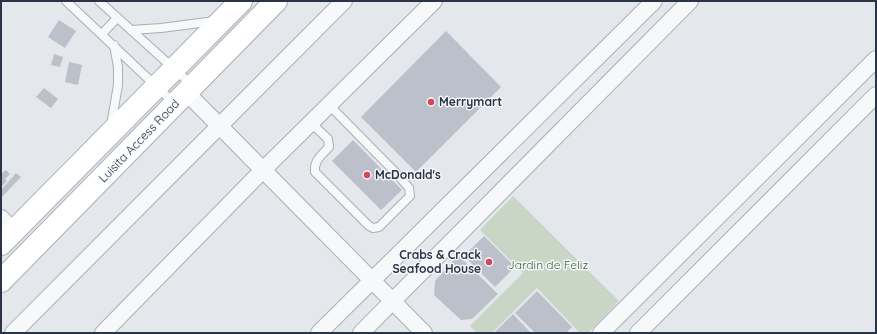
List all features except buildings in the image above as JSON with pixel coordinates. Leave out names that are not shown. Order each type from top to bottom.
[{"type":"main road","name":"Luisita Access Road","points":[[5,231],[110,134],[175,70],[241,1]]},
{"type":"main road","name":"Luisita Access Road","points":[[1,281],[276,1]]},
{"type":"street","points":[[13,333],[344,1]]},
{"type":"street","points":[[103,333],[328,105],[434,1]]},
{"type":"street","points":[[319,333],[654,1]]},
{"type":"street","points":[[361,333],[690,1]]},
{"type":"street","points":[[601,333],[876,59]]},
{"type":"street","points":[[185,95],[220,126],[424,333]]},
{"type":"street","points":[[638,333],[876,95]]},
{"type":"lane","points":[[66,1],[157,87],[185,95]]},
{"type":"lane","points":[[99,1],[175,70],[185,95]]},
{"type":"lane","points":[[102,34],[117,18]]},
{"type":"lane","points":[[131,30],[222,20]]},
{"type":"lane","points":[[110,134],[118,85],[118,67],[114,45]]},
{"type":"lane","points":[[311,123],[328,140],[329,147],[316,161],[314,165],[315,172],[369,226],[374,228],[379,227],[410,196],[409,188],[328,105]]},
{"type":"green space","name":"Jardin de Feliz","points":[[513,196],[619,301],[588,333],[580,333],[537,288],[492,333],[477,333],[470,326],[523,273],[480,230]]},
{"type":"place","name":"Merrymart","points":[[431,102]]},
{"type":"place","name":"McDonald's","points":[[367,175]]},
{"type":"place","name":"Crabs & Crack Seafood House","points":[[489,262]]}]
